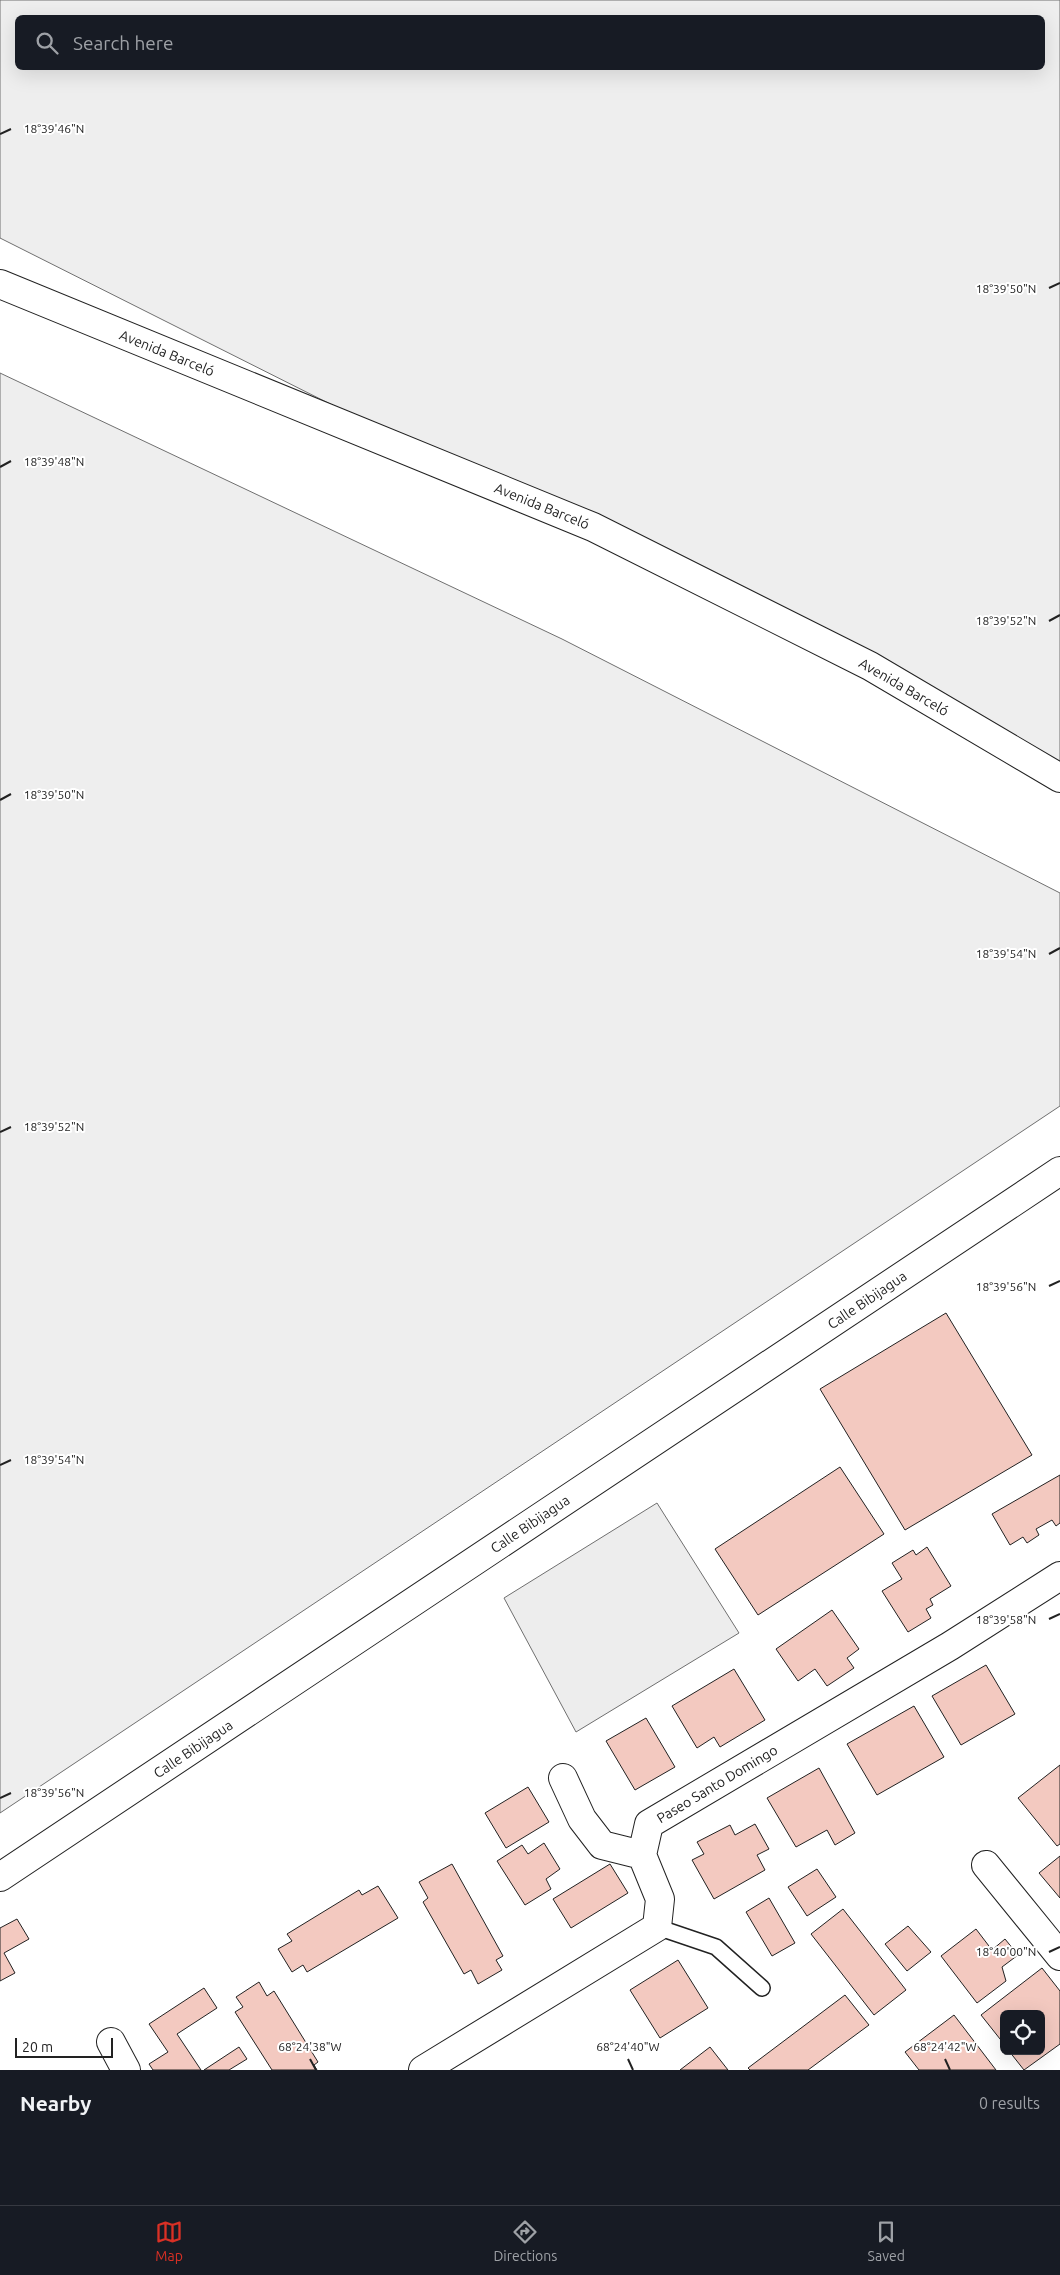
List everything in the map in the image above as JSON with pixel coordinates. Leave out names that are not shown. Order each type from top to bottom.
[{"type":"street","name":"Avenida Barceló","points":[[0,284],[593,527],[870,666],[1060,778]]},
{"type":"street","name":"Calle Bibijagua","points":[[0,1877],[1060,1171]]},
{"type":"street","name":"Paseo Santo Domingo","points":[[642,1855],[649,1824],[950,1646],[1060,1576]]},
{"type":"street","points":[[423,2070],[657,1927],[660,1899],[642,1855],[602,1845],[582,1820],[563,1778]]},
{"type":"street","points":[[986,1865],[1060,1956]]},
{"type":"street","points":[[111,2042],[126,2070]]},
{"type":"lane","points":[[657,1927],[716,1947],[762,1988]]},
{"type":"shaded area","points":[[0,0],[1060,0],[1060,771],[0,238]]},
{"type":"shaded area","points":[[0,373],[562,639],[1060,893],[1060,1106],[0,1813]]},
{"type":"shaded area","points":[[657,1503],[739,1633],[576,1732],[504,1598]]},
{"type":"building","points":[[946,1313],[1032,1455],[905,1530],[820,1389]]},
{"type":"building","points":[[840,1467],[884,1534],[758,1615],[715,1549]]},
{"type":"building","points":[[1060,1475],[1060,1523],[1056,1526],[1052,1520],[1036,1529],[1039,1535],[1027,1543],[1023,1537],[1010,1545],[992,1514]]},
{"type":"building","points":[[927,1547],[951,1586],[930,1599],[933,1605],[926,1609],[931,1618],[908,1632],[882,1591],[902,1579],[892,1563],[913,1550],[916,1555]]},
{"type":"building","points":[[832,1610],[859,1649],[847,1658],[854,1668],[827,1686],[815,1669],[798,1681],[776,1649]]},
{"type":"building","points":[[986,1665],[1015,1714],[961,1745],[932,1696]]},
{"type":"building","points":[[734,1669],[765,1720],[720,1747],[714,1737],[697,1748],[672,1706]]},
{"type":"building","points":[[914,1706],[944,1757],[877,1795],[847,1744]]},
{"type":"building","points":[[646,1718],[675,1767],[635,1790],[606,1741]]},
{"type":"building","points":[[1060,1765],[1060,1844],[1057,1846],[1018,1798]]},
{"type":"building","points":[[819,1768],[855,1833],[835,1845],[827,1830],[796,1847],[767,1798]]},
{"type":"building","points":[[528,1787],[549,1822],[506,1848],[485,1813]]},
{"type":"building","points":[[755,1824],[769,1849],[757,1855],[765,1870],[714,1899],[692,1860],[704,1854],[697,1842],[730,1825],[735,1835]]},
{"type":"building","points":[[544,1843],[560,1869],[546,1879],[551,1889],[525,1905],[497,1861],[522,1845],[528,1854]]},
{"type":"building","points":[[1060,1856],[1060,1898],[1039,1873]]},
{"type":"building","points":[[452,1864],[503,1956],[496,1960],[502,1970],[478,1984],[471,1970],[464,1974],[423,1902],[428,1898],[419,1882]]},
{"type":"building","points":[[610,1864],[628,1893],[571,1928],[553,1899]]},
{"type":"building","points":[[817,1869],[836,1897],[807,1916],[788,1887]]},
{"type":"building","points":[[378,1886],[398,1918],[307,1972],[303,1965],[292,1972],[278,1949],[292,1941],[287,1934],[359,1890],[362,1895]]},
{"type":"building","points":[[769,1898],[795,1943],[772,1956],[746,1912]]},
{"type":"building","points":[[843,1909],[906,1990],[874,2015],[811,1934]]},
{"type":"building","points":[[17,1919],[29,1939],[4,1953],[15,1973],[0,1981],[0,1928]]},
{"type":"building","points":[[908,1926],[931,1952],[907,1971],[885,1944]]},
{"type":"building","points":[[976,1929],[992,1950],[1005,1939],[1018,1955],[1002,1967],[1006,1981],[977,2003],[941,1956]]},
{"type":"building","points":[[678,1960],[708,2008],[660,2038],[630,1990]]},
{"type":"building","points":[[1042,1968],[1060,1991],[1060,2044],[1045,2055],[1045,2010],[1000,2010],[1000,2039],[981,2015]]},
{"type":"building","points":[[259,1982],[267,1996],[274,1991],[318,2062],[314,2065],[317,2070],[272,2070],[235,2012],[243,2007],[236,1997]]},
{"type":"building","points":[[204,1988],[217,2008],[177,2034],[201,2070],[153,2070],[149,2064],[168,2052],[149,2024]]},
{"type":"building","points":[[845,1995],[869,2025],[808,2070],[750,2070],[748,2068]]},
{"type":"building","points":[[954,2015],[996,2070],[919,2070],[905,2052]]},
{"type":"building","points":[[239,2047],[247,2059],[229,2070],[204,2070]]},
{"type":"building","points":[[710,2047],[728,2070],[680,2070]]},
{"type":"building","points":[[1012,2055],[1045,2055],[1024,2070]]}]
